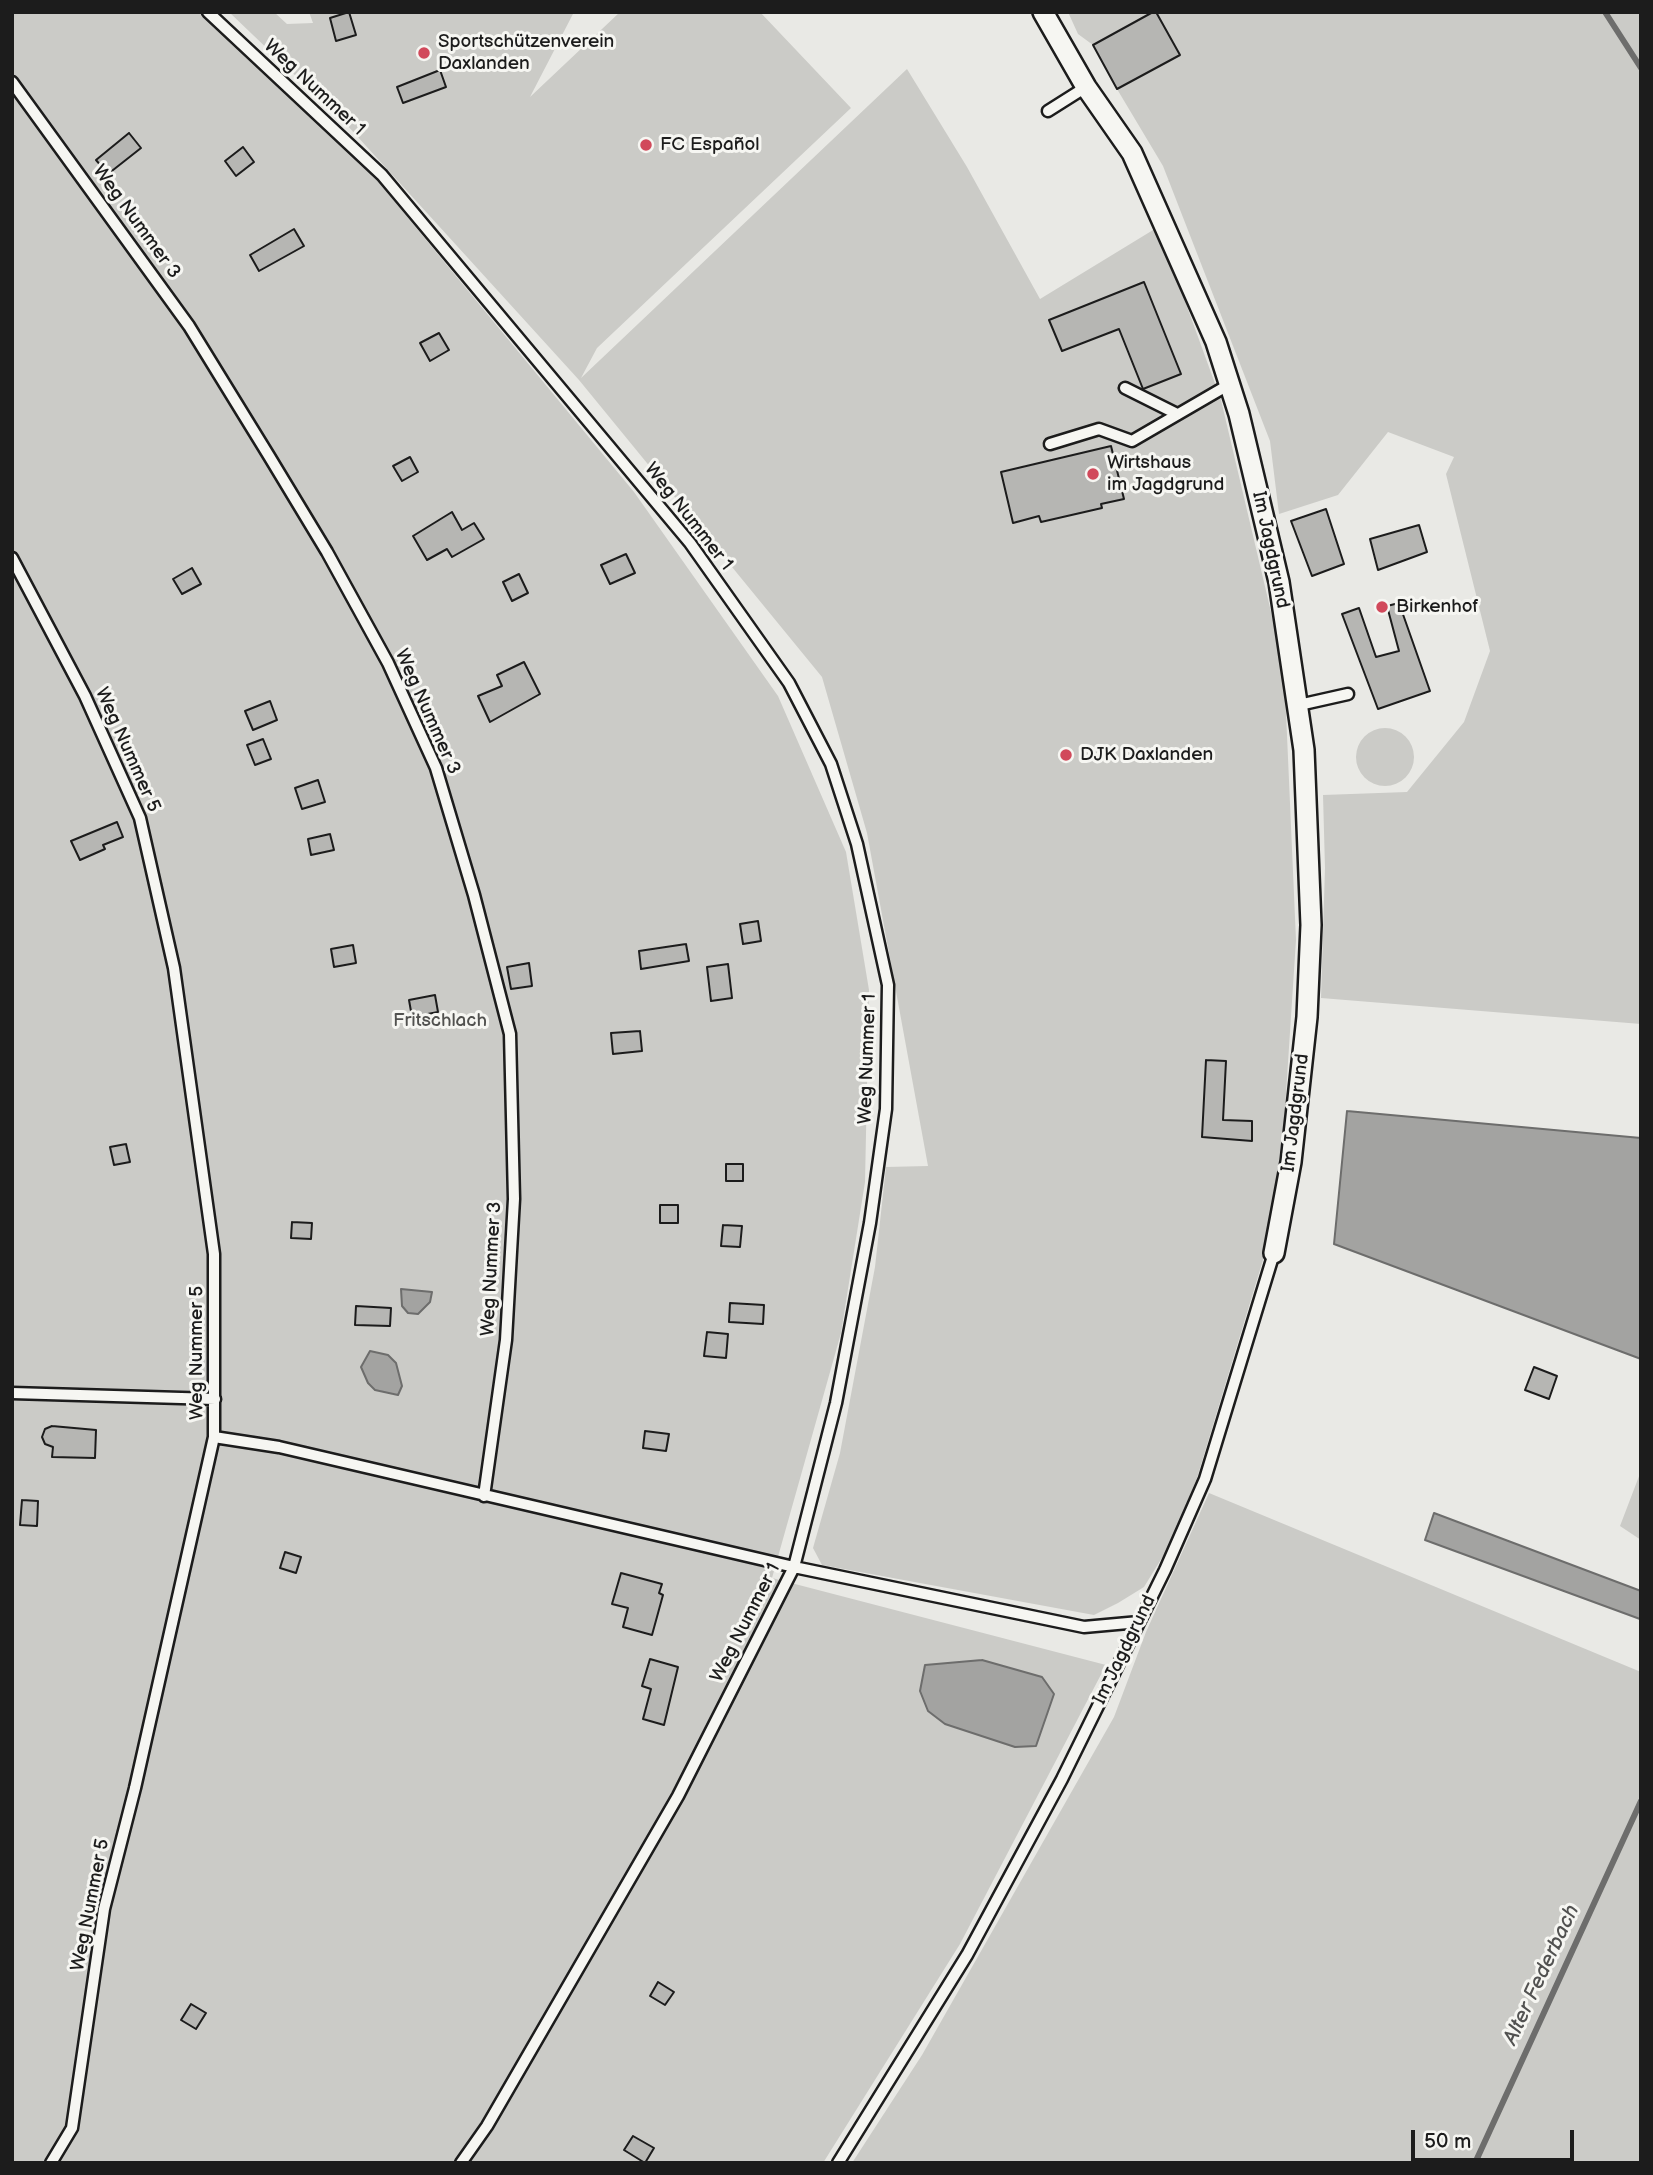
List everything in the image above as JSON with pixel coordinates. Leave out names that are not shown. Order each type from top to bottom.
[{"type":"street","name":"Im Jagdgrund","points":[[1042,12],[1086,87],[1132,153],[1216,342],[1230,384],[1279,582],[1304,750],[1311,925],[1307,1017],[1291,1162],[1274,1253]]},
{"type":"lane","name":"Weg Nummer 1","points":[[208,12],[382,175],[507,321],[690,543],[789,683],[831,764],[857,844],[888,985],[886,1109],[870,1223],[836,1403],[794,1567],[678,1796],[487,2126],[461,2163]]},
{"type":"lane","name":"Weg Nummer 3","points":[[12,82],[189,326],[327,552],[388,663],[436,768],[474,895],[510,1034],[514,1199],[506,1340],[484,1496]]},
{"type":"lane","points":[[1048,111],[1086,87]]},
{"type":"lane","points":[[1050,444],[1100,429],[1132,441],[1230,384]]},
{"type":"lane","points":[[1125,388],[1177,414]]},
{"type":"lane","name":"Weg Nummer 5","points":[[12,558],[85,696],[140,818],[174,968],[214,1254],[214,1437],[135,1788],[104,1909],[72,2128],[51,2163]]},
{"type":"lane","points":[[1299,705],[1348,694]]},
{"type":"lane","name":"Im Jagdgrund","points":[[838,2163],[967,1955],[1062,1779],[1139,1622],[1205,1479],[1274,1253]]},
{"type":"lane","points":[[12,1394],[215,1399]]},
{"type":"lane","points":[[214,1437],[279,1447],[794,1567],[1084,1627],[1139,1622]]},
{"type":"green space","name":"Fritschlach","points":[[12,12],[201,12],[371,173],[634,492],[778,696],[846,852],[869,990],[865,1182],[841,1333],[772,1578],[1106,1665],[960,1944],[823,2163],[12,2163]]},
{"type":"green space","name":"DJK Daxlanden","points":[[229,12],[274,12],[287,24],[313,23],[309,12],[574,12],[530,97],[620,12],[760,12],[851,108],[597,348],[581,378],[907,69],[967,167],[1040,299],[1158,227],[1221,400],[1284,667],[1296,940],[1284,1124],[1266,1250],[1197,1478],[1168,1548],[1144,1587],[1118,1603],[1094,1615],[822,1565],[813,1548],[840,1453],[875,1267],[886,1167],[928,1166],[867,833],[822,677],[579,380],[346,124]]},
{"type":"green space","points":[[1068,12],[1153,12],[1093,45],[1078,34]]},
{"type":"green space","points":[[1156,12],[1641,12],[1641,1024],[1321,998],[1325,868],[1323,795],[1407,792],[1464,722],[1490,651],[1446,474],[1454,457],[1388,432],[1338,495],[1279,514],[1270,441],[1163,166],[1117,89],[1180,55]]},
{"type":"green space","points":[[1385,728],[1396,730],[1409,741],[1414,757],[1412,768],[1401,781],[1385,786],[1374,784],[1361,773],[1356,757],[1358,746],[1369,733]]},
{"type":"green space","points":[[1641,1471],[1641,1540],[1620,1526]]},
{"type":"green space","points":[[1209,1493],[1641,1672],[1641,2163],[852,2163],[922,2055],[1114,1717],[1146,1632]]},
{"type":"shaded area","points":[[1347,1111],[1641,1138],[1641,1359],[1334,1244]]},
{"type":"shaded area","points":[[401,1289],[432,1292],[430,1302],[418,1314],[408,1313],[402,1306]]},
{"type":"shaded area","points":[[370,1351],[388,1355],[396,1363],[402,1386],[398,1395],[375,1390],[368,1383],[361,1367]]},
{"type":"shaded area","points":[[1434,1513],[1641,1591],[1640,1619],[1425,1540]]},
{"type":"shaded area","points":[[982,1660],[1042,1677],[1054,1694],[1036,1746],[1015,1747],[945,1724],[928,1711],[920,1691],[925,1665]]},
{"type":"building","points":[[349,12],[356,35],[336,41],[330,18]]},
{"type":"building","points":[[1156,12],[1180,55],[1117,89],[1093,45]]},
{"type":"building","points":[[440,70],[446,87],[403,103],[397,87]]},
{"type":"building","points":[[129,133],[141,148],[108,174],[96,160]]},
{"type":"building","points":[[243,147],[254,162],[236,176],[225,161]]},
{"type":"building","points":[[294,229],[304,246],[259,271],[250,255]]},
{"type":"building","points":[[1144,282],[1181,374],[1143,389],[1119,329],[1062,351],[1049,320]]},
{"type":"building","points":[[439,333],[449,350],[430,361],[420,343]]},
{"type":"building","points":[[1111,446],[1124,499],[1101,504],[1102,508],[1041,522],[1039,516],[1013,523],[1001,472]]},
{"type":"building","points":[[410,457],[418,472],[402,481],[393,466]]},
{"type":"building","points":[[1326,509],[1344,564],[1312,576],[1291,521]]},
{"type":"building","points":[[452,512],[462,530],[474,523],[484,539],[452,557],[447,549],[427,560],[413,536]]},
{"type":"building","points":[[1419,525],[1427,552],[1378,570],[1370,539]]},
{"type":"building","points":[[626,554],[635,573],[610,584],[601,565]]},
{"type":"building","points":[[192,568],[201,584],[182,594],[173,579]]},
{"type":"building","points":[[519,574],[528,593],[512,601],[503,582]]},
{"type":"building","points":[[1399,603],[1430,691],[1378,709],[1342,614],[1359,608],[1376,657],[1399,651],[1387,606]]},
{"type":"building","points":[[524,662],[540,694],[490,722],[478,696],[502,686],[497,675]]},
{"type":"building","points":[[270,701],[277,720],[253,730],[245,711]]},
{"type":"building","points":[[263,739],[271,759],[255,765],[247,745]]},
{"type":"building","points":[[318,780],[325,802],[302,809],[295,788]]},
{"type":"building","points":[[117,822],[123,837],[103,845],[105,849],[80,860],[71,841]]},
{"type":"building","points":[[330,834],[334,850],[311,855],[308,839]]},
{"type":"building","points":[[758,921],[761,941],[743,944],[740,924]]},
{"type":"building","points":[[686,944],[689,961],[641,969],[639,951]]},
{"type":"building","points":[[353,945],[356,963],[334,967],[331,949]]},
{"type":"building","points":[[529,963],[532,986],[511,989],[507,967]]},
{"type":"building","points":[[728,964],[732,998],[711,1001],[707,967]]},
{"type":"building","points":[[435,995],[438,1012],[412,1017],[409,1000]]},
{"type":"building","points":[[640,1031],[642,1051],[613,1054],[611,1033]]},
{"type":"building","points":[[1206,1060],[1226,1061],[1223,1120],[1252,1121],[1252,1141],[1202,1137]]},
{"type":"building","points":[[126,1144],[130,1162],[114,1165],[110,1147]]},
{"type":"building","points":[[726,1164],[743,1164],[743,1181],[726,1181]]},
{"type":"building","points":[[660,1205],[678,1205],[678,1223],[660,1223]]},
{"type":"building","points":[[292,1222],[312,1223],[311,1239],[291,1238]]},
{"type":"building","points":[[723,1225],[742,1226],[740,1247],[721,1246]]},
{"type":"building","points":[[730,1303],[764,1305],[763,1324],[729,1322]]},
{"type":"building","points":[[356,1306],[391,1308],[390,1326],[355,1325]]},
{"type":"building","points":[[707,1332],[728,1334],[726,1358],[704,1356]]},
{"type":"building","points":[[1534,1367],[1557,1376],[1549,1399],[1525,1390]]},
{"type":"building","points":[[52,1426],[96,1430],[95,1458],[52,1457],[53,1447],[45,1444],[42,1437],[45,1429]]},
{"type":"building","points":[[645,1431],[669,1434],[666,1451],[643,1448]]},
{"type":"building","points":[[22,1500],[38,1501],[37,1526],[20,1525]]},
{"type":"building","points":[[285,1552],[301,1557],[296,1573],[280,1568]]},
{"type":"building","points":[[621,1573],[662,1584],[659,1593],[663,1595],[652,1635],[623,1627],[628,1608],[612,1604]]},
{"type":"building","points":[[650,1659],[678,1667],[664,1725],[643,1719],[651,1689],[642,1686]]},
{"type":"building","points":[[658,1982],[674,1992],[665,2005],[650,1996]]},
{"type":"building","points":[[191,2004],[206,2013],[196,2029],[181,2020]]},
{"type":"building","points":[[633,2136],[654,2148],[645,2163],[624,2150]]},
{"type":"waterway","name":"Alter Federbach","points":[[1605,12],[1641,68]]},
{"type":"waterway","name":"Alter Federbach","points":[[1475,2163],[1641,1801]]},
{"type":"place","name":"Sportschützenverein Daxlanden","points":[[424,53]]},
{"type":"place","name":"FC Español","points":[[646,145]]},
{"type":"place","name":"Wirtshaus im Jagdgrund","points":[[1093,474]]},
{"type":"place","name":"Birkenhof","points":[[1382,607]]},
{"type":"place","name":"DJK Daxlanden","points":[[1066,755]]}]
